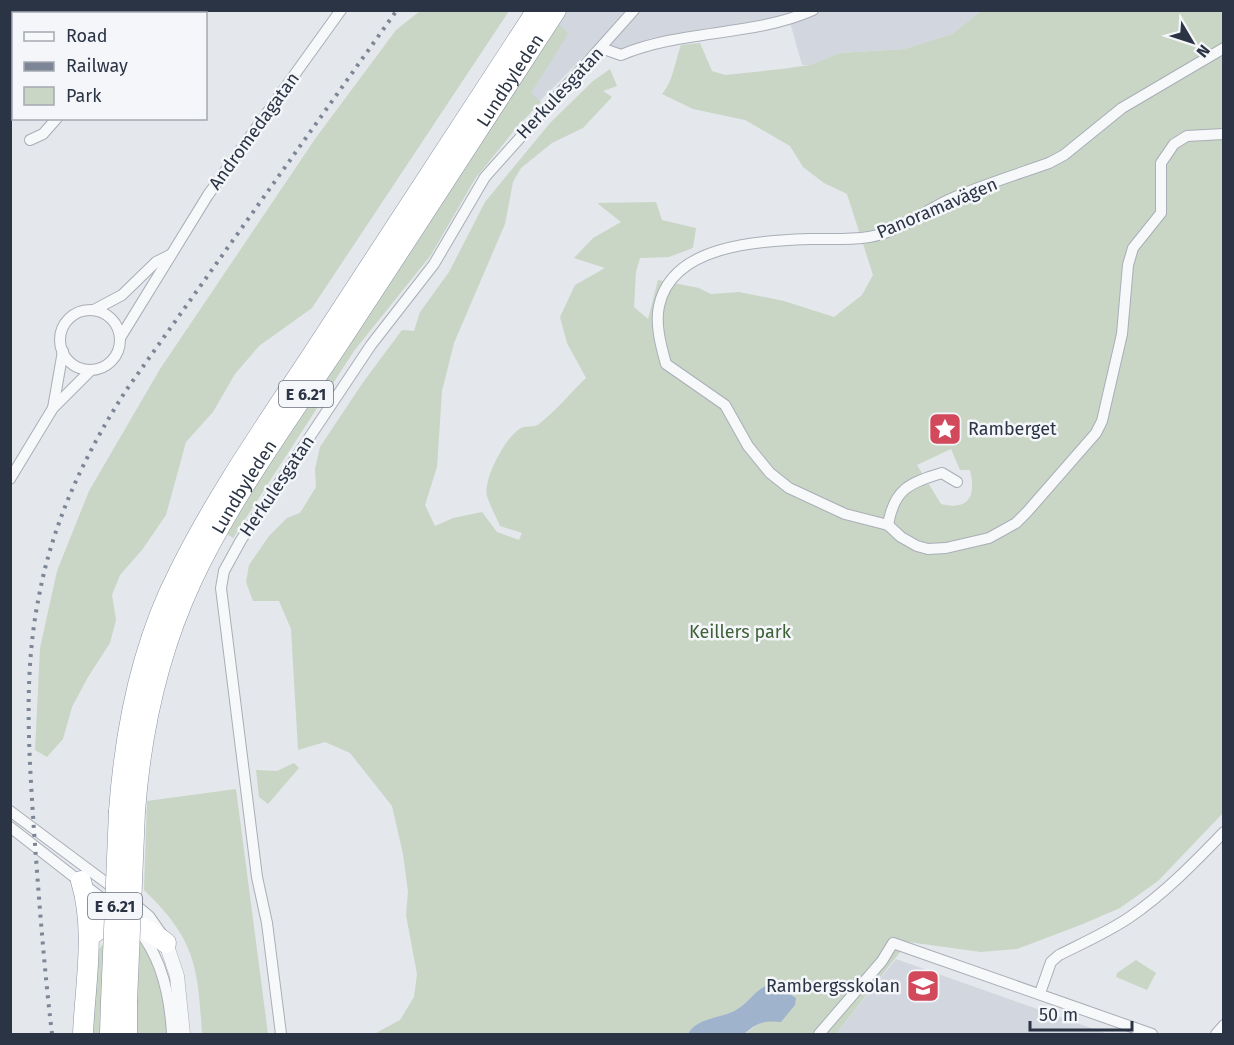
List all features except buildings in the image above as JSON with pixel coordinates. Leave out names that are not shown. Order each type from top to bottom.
[{"type":"highway","name":"Lundbyleden","points":[[110,1035],[119,1002],[127,811],[122,770],[134,694],[157,623],[178,573],[236,471],[537,10]]},
{"type":"highway","name":"Lundbyleden","points":[[127,811],[157,676],[192,579],[252,476],[556,10]]},
{"type":"highway","points":[[81,881],[87,907],[89,937],[83,1035]]},
{"type":"highway","points":[[89,937],[109,923],[133,924],[147,929],[166,943]]},
{"type":"highway","name":"Lundbyleden","points":[[119,1002],[127,1035]]},
{"type":"street","name":"Andromedagatan","points":[[10,479],[53,408],[91,370],[103,367],[114,357],[120,338],[208,195],[341,10]]},
{"type":"street","name":"Herkulesgatan","points":[[280,1032],[267,923],[257,877],[221,588],[224,571],[241,540],[371,345],[434,264],[485,177],[634,10]]},
{"type":"street","points":[[601,48],[621,55],[672,38],[779,22],[813,10]]},
{"type":"street","name":"Panoramavägen","points":[[1224,48],[1122,108],[1064,155],[1049,163],[954,197],[900,227],[869,237],[758,242],[717,252],[691,263],[671,280],[658,306],[658,327],[666,364],[725,405],[748,446],[770,472],[789,488],[845,514],[888,525],[902,537],[928,549],[946,548],[989,538],[1016,523],[1027,512],[1096,433],[1102,422],[1122,334],[1128,265],[1133,248],[1161,213],[1161,162],[1174,144],[1187,136],[1224,134]]},
{"type":"street","points":[[30,140],[44,134],[55,120]]},
{"type":"street","name":"Andromedagatan","points":[[53,408],[63,351],[60,336],[66,321],[79,312],[94,310],[122,295],[156,262],[170,254]]},
{"type":"street","points":[[94,310],[114,321],[120,338]]},
{"type":"street","points":[[63,351],[74,365],[91,370]]},
{"type":"street","points":[[888,525],[892,505],[912,483],[942,474],[957,482]]},
{"type":"street","points":[[10,811],[136,905],[160,929],[177,976],[183,1035]]},
{"type":"street","points":[[10,827],[133,924],[145,939],[159,966],[168,996],[172,1035]]},
{"type":"street","points":[[1040,993],[1051,962],[1128,918],[1153,900],[1187,870],[1224,832]]},
{"type":"street","points":[[819,1035],[882,961],[893,944],[1040,993],[1152,1035]]},
{"type":"street","points":[[1216,1035],[1224,1025]]},
{"type":"shaded area","points":[[565,11],[981,11],[952,34],[904,49],[840,53],[810,65],[802,65],[791,26],[785,17],[651,38],[619,52],[601,39],[532,109],[510,94]]},
{"type":"shaded area","name":"Rambergsskolan","points":[[896,959],[1108,1034],[836,1034]]},
{"type":"green space","points":[[420,11],[509,11],[312,308],[259,346],[235,374],[213,412],[186,442],[166,515],[142,550],[120,575],[112,595],[116,620],[110,643],[72,707],[63,739],[47,757],[35,750],[40,648],[57,571],[89,491],[160,369],[315,139],[396,30]]},
{"type":"green space","name":"Keillers park","points":[[981,11],[1223,11],[1223,813],[1158,881],[1120,908],[1083,924],[1017,949],[981,952],[908,942],[836,1034],[744,1034],[796,998],[782,987],[764,986],[733,1012],[704,1021],[692,1028],[688,1034],[374,1034],[400,1020],[414,997],[417,974],[406,915],[408,892],[403,854],[392,806],[350,753],[325,742],[298,750],[291,629],[279,601],[253,601],[246,582],[249,565],[269,536],[287,518],[300,513],[316,487],[315,469],[320,447],[364,381],[402,330],[414,331],[420,312],[449,272],[485,202],[550,123],[593,81],[610,69],[617,86],[603,91],[612,97],[583,128],[552,143],[521,168],[513,182],[505,224],[454,343],[442,391],[437,467],[425,505],[435,526],[453,518],[482,512],[497,532],[519,540],[522,533],[500,526],[487,496],[489,479],[497,459],[515,433],[523,427],[539,424],[586,378],[567,343],[560,317],[575,285],[605,268],[574,258],[593,238],[621,222],[597,203],[656,202],[662,220],[696,228],[693,248],[669,257],[640,258],[636,272],[634,307],[648,319],[658,280],[699,288],[711,294],[739,292],[784,301],[834,317],[862,295],[873,275],[847,194],[824,183],[803,167],[790,146],[745,120],[693,109],[662,94],[671,77],[681,45],[700,43],[712,71],[725,75],[810,65],[840,53],[904,49],[952,34]],"holes":[[[951,449],[960,470],[970,470],[971,494],[965,503],[951,506],[941,504],[917,465]]]},
{"type":"green space","points":[[558,23],[568,34],[531,93],[541,102],[517,127],[475,179],[431,255],[354,351],[233,538],[227,534],[273,458]]},
{"type":"green space","points":[[294,763],[299,768],[268,804],[259,797],[256,770],[277,771]]},
{"type":"green space","points":[[236,789],[268,1034],[202,1034],[198,990],[191,955],[174,924],[144,890],[147,801]]},
{"type":"green space","points":[[139,940],[153,961],[161,985],[168,1034],[136,1034]]},
{"type":"green space","points":[[104,943],[102,1034],[89,1034],[95,954]]},
{"type":"green space","points":[[1136,960],[1156,973],[1147,990],[1116,977],[1117,973]]},
{"type":"water","points":[[773,982],[796,998],[795,1005],[781,1022],[761,1023],[744,1034],[688,1034],[692,1028],[704,1021],[733,1012]]},
{"type":"railway","points":[[52,1034],[30,772],[29,684],[39,596],[62,514],[85,462],[127,389],[397,10]]},
{"type":"place","name":"Ramberget","points":[[945,429]]},
{"type":"place","name":"Rambergsskolan","points":[[923,986]]}]
